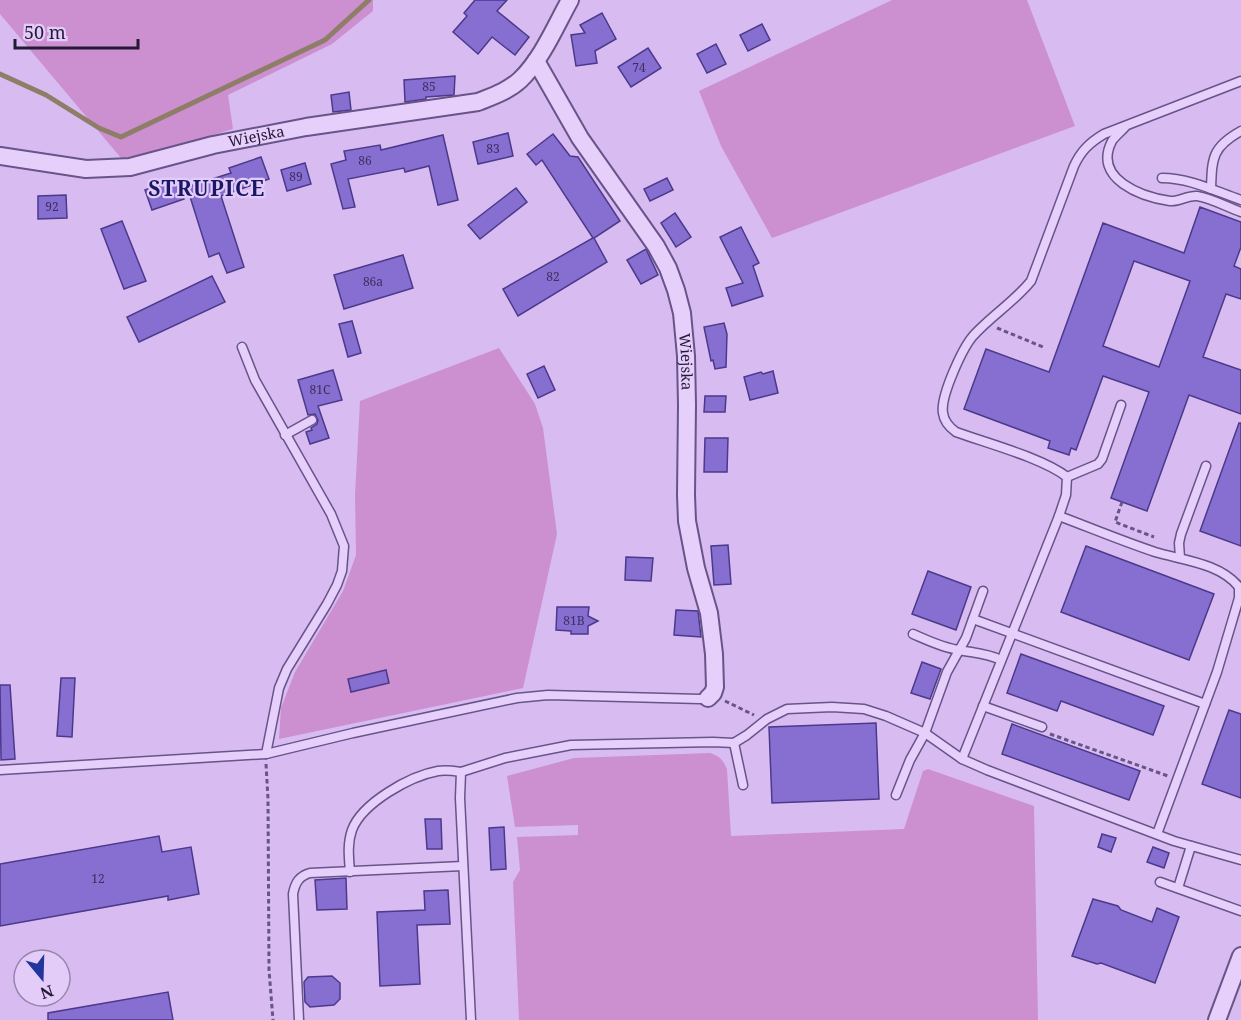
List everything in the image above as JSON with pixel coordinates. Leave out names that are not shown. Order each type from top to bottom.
[{"type":"street","name":"Wiejska","points":[[0,156],[86,169],[130,168],[213,146],[306,126],[478,102],[502,93],[519,80],[536,61],[570,0]]},
{"type":"street","name":"Wiejska","points":[[536,61],[580,138],[656,246],[668,267],[676,290],[682,313],[686,356],[687,521],[696,568],[709,613],[714,654],[711,696]]},
{"type":"street","points":[[1217,1020],[1241,956]]},
{"type":"lane","points":[[1067,477],[1058,470],[956,432],[947,425],[942,406],[957,363],[964,348],[1031,281],[1080,153],[1090,142],[1104,134],[1241,81]]},
{"type":"lane","points":[[1127,125],[1112,141],[1109,154],[1109,165],[1114,176],[1122,185],[1172,201],[1196,196],[1241,212]]},
{"type":"lane","points":[[1211,189],[1211,161],[1216,150],[1241,131]]},
{"type":"lane","points":[[1162,178],[1174,178],[1241,200]]},
{"type":"lane","points":[[242,347],[255,380],[340,533],[344,546],[344,558],[337,585],[287,669],[279,688],[266,754]]},
{"type":"lane","points":[[1067,477],[1098,464],[1102,459],[1121,405]]},
{"type":"lane","points":[[285,435],[312,420]]},
{"type":"lane","points":[[1180,558],[1181,534],[1206,466]]},
{"type":"lane","points":[[963,759],[1059,516],[1066,495],[1067,477]]},
{"type":"lane","points":[[1059,516],[1155,552],[1224,573],[1239,587],[1239,598],[1205,704],[1157,834]]},
{"type":"lane","points":[[896,795],[910,760],[925,734],[947,672],[959,651],[983,591]]},
{"type":"lane","points":[[973,619],[1205,704]]},
{"type":"lane","points":[[913,634],[959,651],[987,654],[1001,660]]},
{"type":"lane","points":[[0,770],[266,754],[517,698],[548,694],[700,699],[711,696]]},
{"type":"lane","points":[[983,706],[1042,727]]},
{"type":"lane","points":[[350,872],[349,841],[352,828],[364,812],[387,792],[421,776],[439,771],[461,771],[496,760],[571,745],[734,743],[767,719],[787,709],[832,707],[864,709],[886,716],[925,734],[963,759],[987,770],[1157,834],[1241,860]]},
{"type":"lane","points":[[734,743],[743,785]]},
{"type":"lane","points":[[461,771],[460,798],[471,1020]]},
{"type":"lane","points":[[1178,888],[1191,846]]},
{"type":"lane","points":[[299,1020],[293,894],[294,887],[304,875],[463,866]]},
{"type":"lane","points":[[1160,882],[1241,911]]},
{"type":"path","points":[[989,321],[997,328],[1043,346]]},
{"type":"path","points":[[711,696],[767,719]]},
{"type":"path","points":[[1042,727],[1051,734],[1177,780]]},
{"type":"path","points":[[266,754],[269,970],[273,1020]]},
{"type":"shaded area","points":[[0,0],[373,0],[373,11],[332,44],[228,95],[233,129],[149,155],[121,158],[0,14]]},
{"type":"shaded area","points":[[892,0],[1027,0],[1075,126],[772,238],[721,146],[699,91]]},
{"type":"shaded area","points":[[499,348],[535,404],[543,428],[557,534],[523,688],[279,739],[281,708],[295,672],[343,591],[356,555],[355,495],[360,401]]},
{"type":"shaded area","points":[[710,753],[721,759],[727,769],[731,836],[904,829],[923,771],[928,769],[1034,806],[1038,1020],[519,1020],[513,882],[520,870],[517,837],[578,835],[578,825],[515,827],[507,776],[574,758]]},
{"type":"building","points":[[475,0],[507,0],[497,11],[529,37],[515,55],[492,37],[478,54],[453,32],[467,16],[464,13]]},
{"type":"building","points":[[602,13],[616,39],[595,51],[597,63],[576,66],[571,35],[585,33],[580,25]]},
{"type":"building","points":[[762,24],[770,40],[748,51],[740,35]]},
{"type":"building","points":[[716,44],[726,64],[707,73],[697,54]]},
{"type":"building","points":[[648,48],[661,68],[631,87],[618,67]]},
{"type":"building","points":[[455,76],[454,95],[426,97],[426,99],[405,102],[404,80]]},
{"type":"building","points":[[349,92],[351,110],[333,112],[331,95]]},
{"type":"building","points":[[508,133],[513,156],[478,164],[473,142]]},
{"type":"building","points":[[553,134],[570,156],[578,157],[620,221],[594,238],[607,262],[518,316],[503,289],[593,238],[542,160],[536,165],[527,154]]},
{"type":"building","points":[[443,135],[458,200],[438,205],[429,166],[405,172],[404,168],[348,179],[355,207],[343,209],[331,164],[346,160],[344,151],[380,145],[381,150]]},
{"type":"building","points":[[261,157],[269,179],[221,196],[244,267],[227,273],[219,253],[209,257],[187,187],[231,173],[229,168]]},
{"type":"building","points":[[305,163],[311,184],[287,191],[281,170]]},
{"type":"building","points":[[667,178],[673,190],[650,201],[644,189]]},
{"type":"building","points":[[177,179],[184,199],[152,210],[145,190]]},
{"type":"building","points":[[516,188],[527,202],[480,239],[468,225]]},
{"type":"building","points":[[66,195],[67,218],[38,219],[38,196]]},
{"type":"building","points":[[1200,207],[1241,222],[1241,247],[1234,266],[1241,269],[1241,299],[1226,294],[1203,357],[1241,370],[1241,414],[1189,395],[1147,511],[1111,498],[1149,392],[1103,376],[1076,450],[1071,448],[1069,455],[1048,448],[1050,441],[964,409],[986,349],[1049,372],[1103,223],[1184,253]],"holes":[[[1134,261],[1190,281],[1159,367],[1103,346]]]},
{"type":"building","points":[[675,213],[691,237],[676,247],[661,223]]},
{"type":"building","points":[[122,221],[146,281],[124,289],[101,229]]},
{"type":"building","points":[[741,227],[759,263],[753,266],[763,296],[732,306],[726,288],[743,283],[720,237]]},
{"type":"building","points":[[646,249],[658,275],[641,284],[627,260]]},
{"type":"building","points":[[403,255],[413,288],[344,309],[334,275]]},
{"type":"building","points":[[212,276],[225,302],[139,342],[127,317]]},
{"type":"building","points":[[352,321],[361,353],[348,357],[339,324]]},
{"type":"building","points":[[724,323],[727,334],[726,367],[715,369],[713,360],[711,361],[704,327]]},
{"type":"building","points":[[544,366],[555,390],[538,398],[527,374]]},
{"type":"building","points":[[333,370],[342,400],[318,406],[329,438],[310,444],[306,432],[312,430],[311,428],[317,424],[318,420],[315,414],[308,415],[298,380]]},
{"type":"building","points":[[773,371],[778,393],[750,400],[744,377]]},
{"type":"building","points":[[705,396],[726,396],[725,412],[704,412]]},
{"type":"building","points":[[1239,423],[1241,423],[1241,546],[1200,531]]},
{"type":"building","points":[[705,438],[728,438],[727,472],[704,472]]},
{"type":"building","points":[[728,545],[731,584],[714,585],[711,546]]},
{"type":"building","points":[[1086,546],[1214,594],[1189,660],[1061,612]]},
{"type":"building","points":[[626,557],[653,558],[651,581],[625,580]]},
{"type":"building","points":[[928,571],[971,587],[956,630],[912,614]]},
{"type":"building","points":[[557,607],[589,607],[588,616],[598,621],[588,626],[588,634],[571,634],[571,631],[556,630]]},
{"type":"building","points":[[676,610],[698,611],[701,637],[674,635]]},
{"type":"building","points":[[1021,654],[1164,706],[1153,735],[1061,701],[1057,711],[1007,693]]},
{"type":"building","points":[[922,662],[941,669],[930,699],[911,693]]},
{"type":"building","points":[[386,670],[389,683],[351,692],[348,679]]},
{"type":"building","points":[[61,678],[75,678],[72,737],[57,736]]},
{"type":"building","points":[[0,685],[10,685],[15,759],[1,760]]},
{"type":"building","points":[[1229,710],[1241,714],[1241,798],[1202,784]]},
{"type":"building","points":[[876,723],[879,799],[772,803],[769,727]]},
{"type":"building","points":[[1012,724],[1140,771],[1129,800],[1002,754]]},
{"type":"building","points":[[425,819],[441,819],[442,849],[427,849]]},
{"type":"building","points":[[504,827],[506,869],[491,870],[489,828]]},
{"type":"building","points":[[1102,834],[1116,838],[1111,852],[1098,847]]},
{"type":"building","points":[[159,836],[162,852],[191,847],[199,894],[168,900],[168,896],[0,926],[0,864]]},
{"type":"building","points":[[1153,847],[1169,853],[1164,868],[1147,862]]},
{"type":"building","points":[[346,878],[347,909],[317,910],[315,880]]},
{"type":"building","points":[[448,890],[450,924],[417,925],[420,984],[380,986],[377,912],[425,910],[424,891]]},
{"type":"building","points":[[1093,899],[1118,906],[1121,910],[1152,922],[1157,908],[1179,917],[1155,983],[1101,963],[1097,964],[1072,956]]},
{"type":"building","points":[[332,976],[340,983],[340,999],[334,1005],[310,1007],[305,1002],[304,982],[308,977]]},
{"type":"building","points":[[168,992],[173,1020],[48,1020],[48,1013]]},
{"type":"waterway","points":[[0,74],[46,95],[99,128],[121,137],[325,40],[369,0]]},
{"type":"district","name":"STRUPICE","points":[[207,189]]}]
